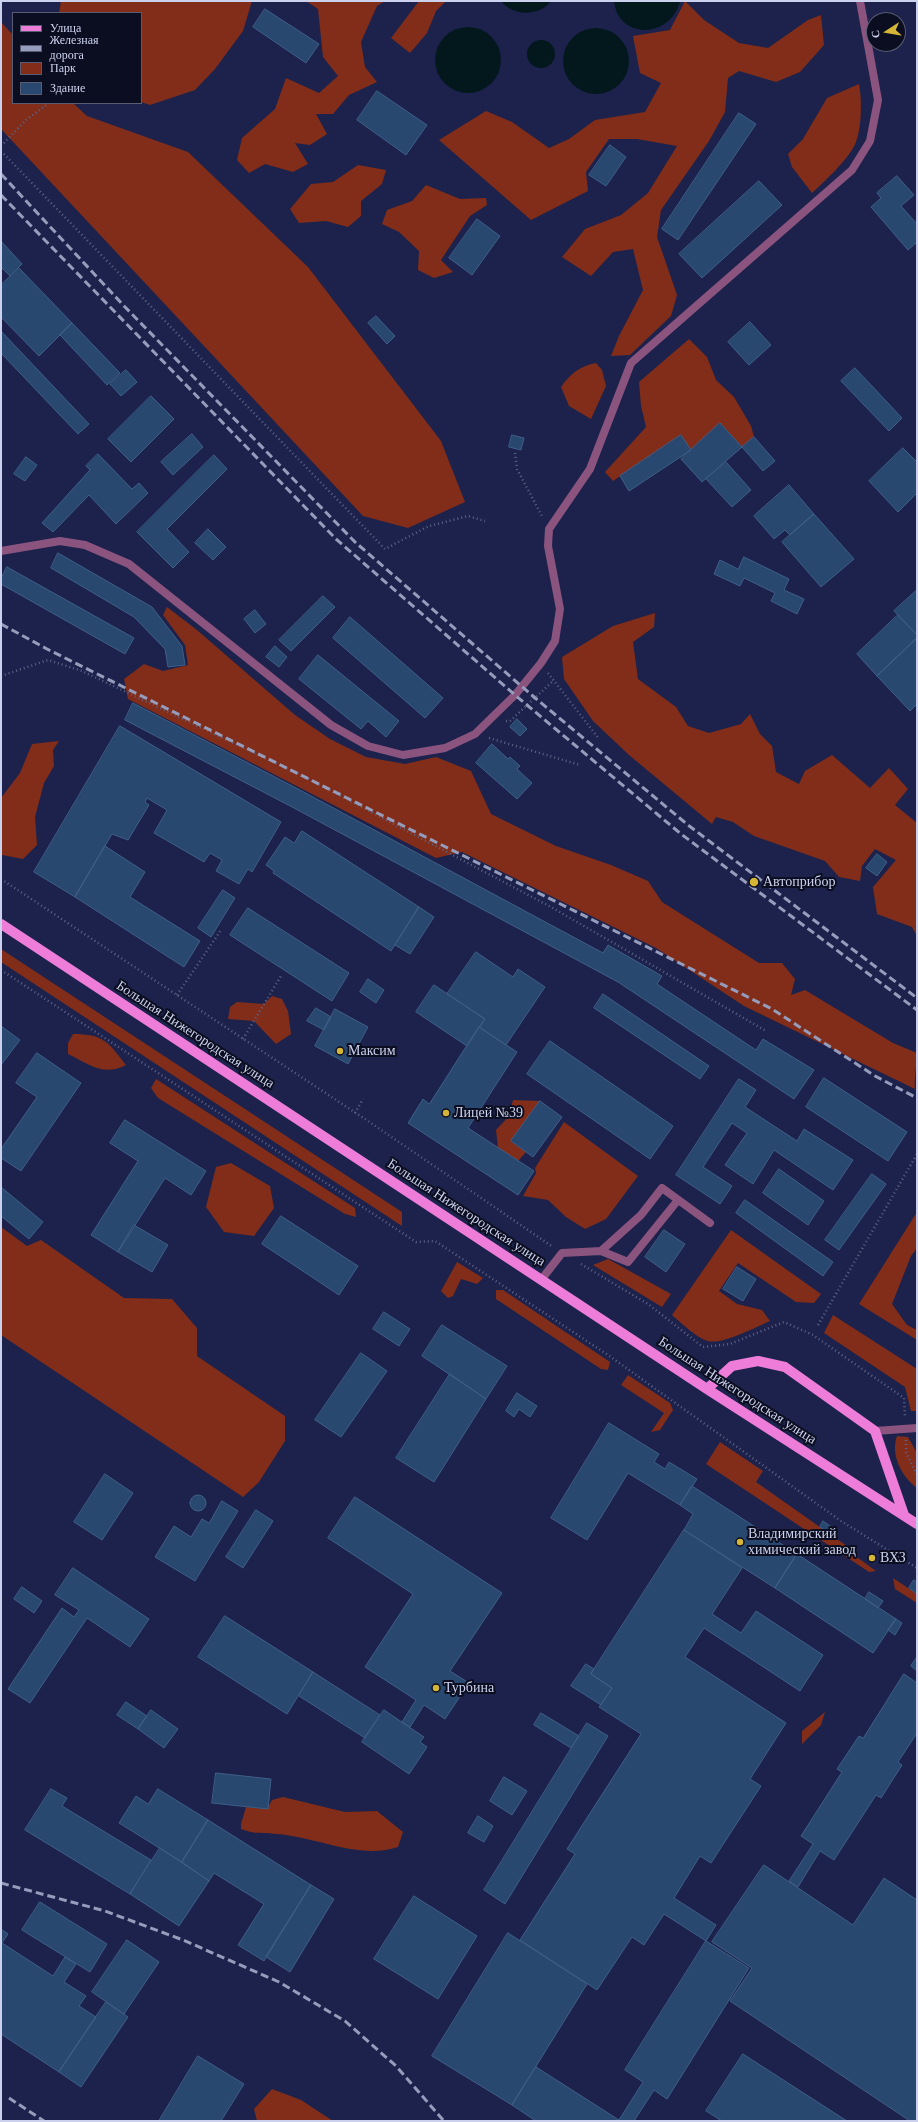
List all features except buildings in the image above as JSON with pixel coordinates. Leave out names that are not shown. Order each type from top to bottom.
[{"type":"main road","name":"Большая Нижегородская улица","points":[[1,924],[707,1389],[917,1524]]},
{"type":"main road","points":[[707,1389],[732,1366],[758,1361],[785,1367],[875,1431],[904,1515]]},
{"type":"street","points":[[1,551],[60,542],[85,545],[129,564],[331,725],[368,746],[403,755],[445,748],[475,734],[515,695],[541,663],[555,641],[560,609],[548,546],[549,529],[590,469],[631,363],[852,170],[870,141],[878,100],[860,1]]},
{"type":"street","points":[[601,1251],[640,1215],[662,1188],[710,1223]]},
{"type":"street","points":[[541,1280],[562,1253],[601,1251],[628,1262],[678,1200]]},
{"type":"street","points":[[875,1431],[917,1428]]},
{"type":"path","points":[[1,146],[26,120],[48,104]]},
{"type":"path","points":[[1,151],[385,549],[429,526],[468,516],[485,521]]},
{"type":"path","points":[[516,453],[517,469],[549,529]]},
{"type":"path","points":[[1,676],[48,660],[82,671],[305,777],[551,907],[766,1031]]},
{"type":"path","points":[[541,663],[599,739]]},
{"type":"path","points":[[475,734],[580,765]]},
{"type":"path","points":[[1,879],[355,1113],[562,1253],[648,1304],[703,1347],[730,1344],[784,1322],[813,1335],[904,1398],[906,1452],[917,1475]]},
{"type":"path","points":[[177,995],[221,930]]},
{"type":"path","points":[[1,970],[416,1242],[435,1241],[608,1355],[841,1521],[917,1568]]},
{"type":"path","points":[[243,1039],[281,976]]},
{"type":"path","points":[[355,1113],[363,1099]]},
{"type":"path","points":[[818,1325],[917,1154]]},
{"type":"green space","points":[[61,1],[252,1],[243,31],[215,69],[195,90],[150,105],[142,102],[142,12],[59,12]]},
{"type":"green space","points":[[306,1],[385,1],[377,6],[361,42],[365,67],[377,82],[349,95],[333,114],[316,114],[327,134],[310,145],[295,143],[308,164],[293,172],[265,164],[249,173],[237,160],[242,138],[275,109],[286,78],[319,93],[338,76],[323,57],[318,9]]},
{"type":"green space","points":[[419,1],[446,1],[436,11],[427,33],[410,53],[391,38]]},
{"type":"green space","points":[[685,1],[704,20],[739,43],[768,48],[808,20],[821,15],[824,45],[800,72],[776,82],[739,71],[728,78],[725,112],[709,141],[661,210],[657,237],[677,295],[671,316],[630,355],[611,356],[619,336],[643,290],[633,249],[613,252],[591,276],[562,257],[585,229],[621,215],[648,193],[677,146],[637,139],[609,139],[586,172],[588,191],[531,220],[439,140],[486,111],[512,122],[549,148],[569,139],[595,120],[645,112],[661,83],[640,73],[633,36],[670,30]]},
{"type":"green space","points":[[1,22],[12,34],[12,104],[74,104],[87,116],[188,152],[308,267],[441,441],[465,502],[408,528],[363,516],[1,129]]},
{"type":"green space","points":[[859,84],[861,113],[856,142],[843,162],[812,193],[792,167],[788,154],[803,139],[827,98]]},
{"type":"green space","points":[[358,165],[386,170],[382,184],[361,201],[361,216],[348,227],[326,221],[299,223],[290,209],[311,184],[333,182]]},
{"type":"green space","points":[[426,185],[460,199],[486,198],[487,205],[470,216],[441,260],[453,272],[434,278],[418,270],[419,251],[399,232],[382,224],[387,210],[412,201]]},
{"type":"green space","points":[[689,339],[707,357],[716,380],[734,397],[751,426],[754,437],[742,447],[720,423],[691,450],[681,435],[613,481],[605,472],[646,427],[641,406],[639,382]]},
{"type":"green space","points":[[596,363],[602,370],[606,386],[591,419],[569,406],[561,387],[576,371],[585,366]]},
{"type":"green space","points":[[167,607],[197,630],[295,715],[330,739],[366,757],[405,764],[436,757],[471,771],[491,814],[556,846],[611,865],[648,881],[662,902],[759,963],[782,963],[795,979],[791,995],[805,990],[893,1043],[917,1053],[915,1089],[744,1006],[656,948],[462,852],[436,858],[128,699],[124,679],[144,664],[163,671],[188,665],[185,645],[163,615]]},
{"type":"green space","points":[[655,613],[654,627],[633,642],[638,679],[676,707],[688,726],[709,733],[741,724],[750,714],[760,734],[772,746],[776,772],[799,784],[805,771],[832,755],[870,788],[889,768],[908,789],[895,805],[917,823],[917,936],[912,927],[877,914],[873,887],[896,860],[875,849],[862,866],[860,881],[839,877],[825,861],[754,836],[733,822],[716,817],[712,824],[629,755],[593,721],[564,679],[562,657],[613,626]]},
{"type":"green space","points":[[59,741],[53,750],[54,766],[44,783],[35,817],[37,845],[23,859],[2,855],[1,798],[20,773],[32,744]]},
{"type":"green space","points":[[1,949],[402,1212],[402,1226],[1,962]]},
{"type":"green space","points":[[272,996],[282,999],[288,1011],[291,1034],[276,1044],[254,1021],[228,1019],[230,1007],[237,1002],[264,1004]]},
{"type":"green space","points":[[73,1034],[83,1034],[99,1038],[114,1050],[126,1065],[110,1070],[96,1068],[68,1054],[68,1043]]},
{"type":"green space","points":[[156,1079],[355,1208],[356,1217],[345,1214],[158,1098],[151,1088]]},
{"type":"green space","points":[[513,1100],[540,1101],[511,1141],[526,1152],[518,1161],[498,1148],[496,1130],[509,1116]]},
{"type":"green space","points":[[564,1122],[638,1176],[606,1219],[585,1229],[566,1217],[548,1200],[523,1196],[536,1173],[535,1168]]},
{"type":"green space","points":[[231,1163],[270,1186],[274,1208],[254,1236],[224,1232],[206,1207],[216,1167]]},
{"type":"green space","points":[[917,1212],[917,1248],[911,1256],[892,1304],[907,1325],[917,1330],[917,1340],[859,1304]]},
{"type":"green space","points":[[1,1227],[27,1246],[41,1240],[124,1298],[172,1299],[197,1328],[197,1356],[285,1416],[285,1441],[259,1482],[243,1497],[1,1335]]},
{"type":"green space","points":[[731,1230],[821,1294],[814,1303],[796,1302],[738,1263],[719,1291],[737,1304],[762,1310],[770,1321],[730,1338],[714,1342],[708,1341],[694,1334],[672,1315]]},
{"type":"green space","points":[[608,1259],[671,1294],[662,1307],[593,1265]]},
{"type":"green space","points":[[457,1262],[483,1278],[477,1284],[461,1279],[453,1296],[448,1298],[441,1291]]},
{"type":"green space","points":[[496,1290],[503,1290],[610,1362],[608,1370],[601,1369],[496,1299]]},
{"type":"green space","points":[[833,1315],[917,1369],[917,1411],[911,1411],[905,1387],[824,1333]]},
{"type":"green space","points":[[628,1375],[670,1403],[673,1410],[660,1430],[651,1432],[664,1413],[621,1385]]},
{"type":"green space","points":[[897,1436],[908,1437],[917,1453],[917,1488],[902,1472],[896,1458],[895,1443]]},
{"type":"green space","points":[[720,1442],[763,1471],[756,1482],[854,1551],[854,1555],[876,1571],[869,1572],[706,1464]]},
{"type":"green space","points":[[893,1578],[917,1594],[917,1603],[895,1589]]},
{"type":"green space","points":[[825,1712],[821,1725],[802,1744],[802,1731]]},
{"type":"green space","points":[[283,1797],[345,1812],[377,1811],[403,1832],[398,1847],[368,1851],[292,1836],[272,1833],[255,1833],[241,1829],[246,1807],[267,1809],[272,1800]]},
{"type":"green space","points":[[272,2089],[301,2100],[333,2121],[257,2121],[254,2109]]},
{"type":"water","points":[[501,1],[551,1],[540,10],[526,13],[512,10]]},
{"type":"water","points":[[614,1],[680,1],[675,14],[666,23],[656,28],[645,30],[634,28],[625,23],[618,14]]},
{"type":"water","points":[[462,27],[474,27],[486,32],[496,42],[501,54],[499,73],[486,88],[474,93],[462,93],[450,88],[440,78],[435,66],[435,54],[440,42],[450,32]]},
{"type":"water","points":[[590,28],[602,28],[614,33],[624,43],[629,55],[627,74],[614,89],[602,94],[590,94],[578,89],[568,79],[563,67],[563,55],[568,43],[578,33]]},
{"type":"water","points":[[541,40],[551,44],[555,54],[551,64],[541,68],[531,64],[527,54],[531,44]]},
{"type":"railway","points":[[1,174],[125,307],[355,542],[534,697],[688,825],[917,998]]},
{"type":"railway","points":[[1,195],[336,539],[515,695],[681,834],[917,1010]]},
{"type":"railway","points":[[1,624],[47,649],[772,1009],[875,1076],[917,1098]]},
{"type":"railway","points":[[1,1883],[105,1911],[183,1940],[279,1982],[345,2021],[396,2066],[444,2121]]},
{"type":"railway","points":[[9,2098],[44,2121]]},
{"type":"place","name":"Автоприбор","points":[[754,882]]},
{"type":"place","name":"Максим","points":[[340,1051]]},
{"type":"place","name":"Лицей №39","points":[[446,1113]]},
{"type":"place","name":"Владимирский химический завод","points":[[740,1542]]},
{"type":"place","name":"ВХЗ","points":[[872,1558]]},
{"type":"place","name":"Турбина","points":[[436,1688]]}]
